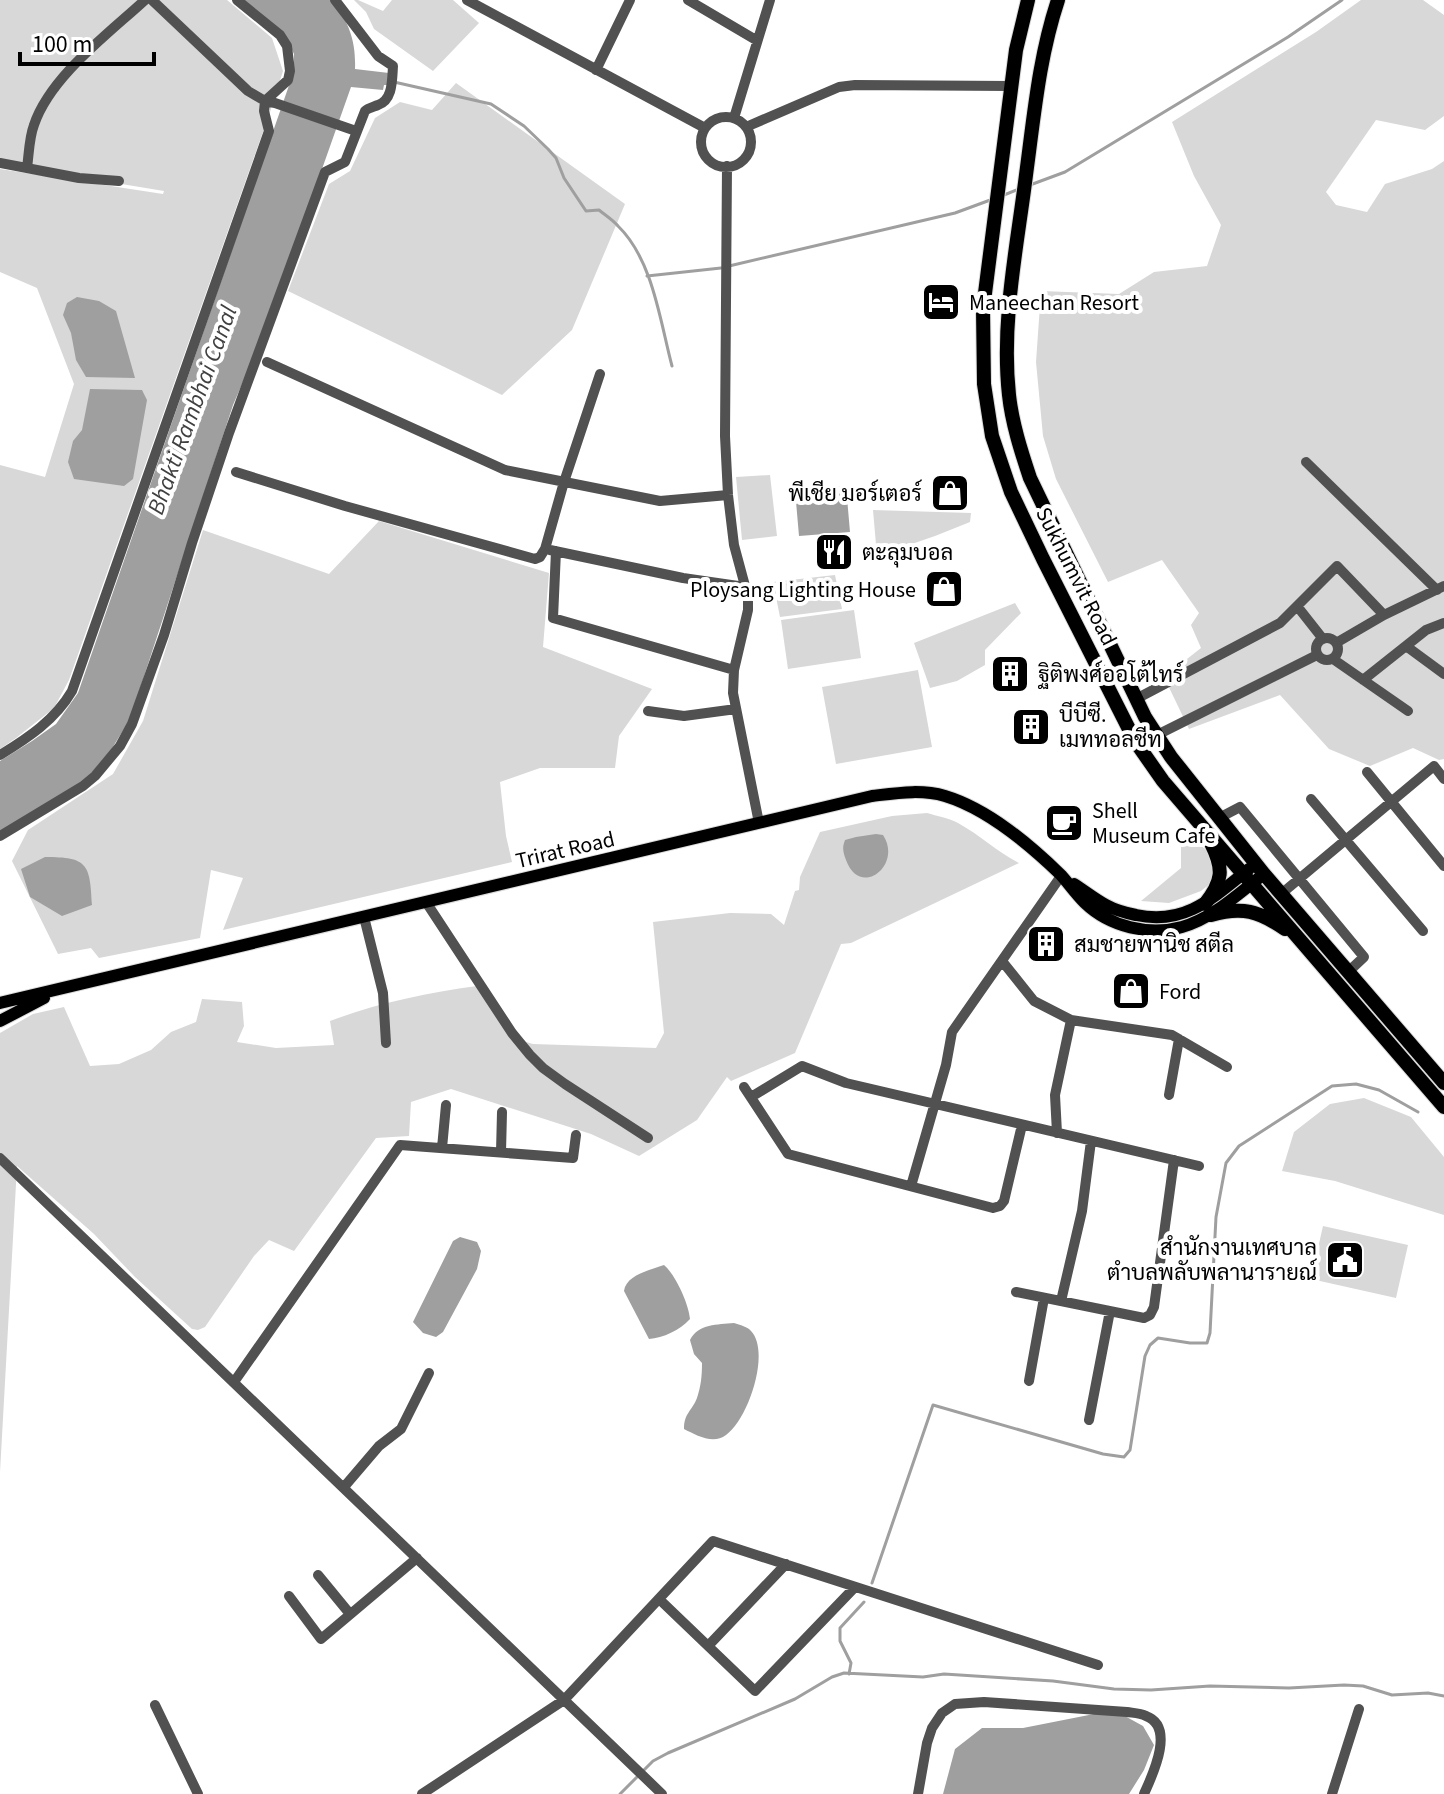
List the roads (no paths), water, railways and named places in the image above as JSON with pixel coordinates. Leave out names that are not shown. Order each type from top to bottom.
[{"type":"highway","name":"Sukhumvit Road","points":[[1028,0],[1016,50],[983,309],[984,384],[992,436],[1011,492],[1135,741],[1163,781],[1202,825],[1254,874],[1281,894],[1444,1083]]},
{"type":"highway","name":"Sukhumvit Road","points":[[1058,0],[1047,32],[1038,81],[1010,302],[1007,351],[1009,396],[1017,438],[1030,478],[1136,699],[1171,757],[1219,818],[1302,941],[1444,1107]]},
{"type":"highway","points":[[1069,609],[1087,597]]},
{"type":"highway","points":[[1202,825],[1220,863],[1220,875],[1208,909],[1259,913],[1302,941]]},
{"type":"main road","name":"Trirat Road","points":[[0,1003],[872,796],[913,791],[946,796],[990,816],[1061,876],[1108,907],[1142,916],[1160,917],[1208,909],[1254,874]]},
{"type":"main road","name":"Trirat Road","points":[[0,1021],[57,991]]},
{"type":"street","points":[[27,168],[33,127],[46,98],[65,74],[145,0]]},
{"type":"street","points":[[152,0],[248,91],[270,102],[351,130]]},
{"type":"street","points":[[0,755],[48,721],[72,691],[269,131],[264,111],[288,80],[287,46],[280,35],[237,0]]},
{"type":"street","points":[[0,836],[95,776],[120,746],[132,724],[229,433],[325,172],[345,162],[351,130],[367,108],[381,105],[389,97],[393,66],[378,56],[335,0]]},
{"type":"street","points":[[467,0],[705,128]]},
{"type":"street","points":[[596,70],[630,0]]},
{"type":"street","points":[[688,0],[756,40]]},
{"type":"street","points":[[734,118],[770,0]]},
{"type":"street","points":[[746,127],[839,87],[1011,86]]},
{"type":"street","points":[[719,117],[734,118],[746,127],[750,136],[747,154],[734,165],[717,165],[705,155],[701,136],[711,121],[719,117]]},
{"type":"street","points":[[0,163],[79,178],[119,181]]},
{"type":"street","points":[[727,166],[725,436],[734,545],[748,597],[748,610],[734,670],[733,693],[759,823]]},
{"type":"street","points":[[267,362],[505,470],[660,501],[728,495]]},
{"type":"street","points":[[600,374],[564,482],[550,550],[553,618],[734,670]]},
{"type":"street","points":[[1306,462],[1440,588],[1336,643]]},
{"type":"street","points":[[236,472],[526,557],[538,558],[550,550],[683,578],[745,587]]},
{"type":"street","points":[[1136,699],[1280,623],[1337,566],[1384,615]]},
{"type":"street","points":[[1297,606],[1323,639]]},
{"type":"street","points":[[1363,680],[1426,630],[1444,623]]},
{"type":"street","points":[[1323,639],[1336,643],[1338,650],[1333,659]]},
{"type":"street","points":[[1317,655],[1316,648],[1323,639]]},
{"type":"street","points":[[1406,646],[1444,674]]},
{"type":"street","points":[[1317,655],[1326,660],[1333,659],[1408,711]]},
{"type":"street","points":[[1157,735],[1317,655]]},
{"type":"street","points":[[648,711],[684,716],[736,709]]},
{"type":"street","points":[[1281,894],[1434,766],[1444,779]]},
{"type":"street","points":[[1367,772],[1444,866]]},
{"type":"street","points":[[1311,799],[1423,931]]},
{"type":"street","points":[[1219,818],[1240,807],[1364,957],[1348,972]]},
{"type":"street","points":[[911,1186],[946,1065],[952,1032],[1061,876]]},
{"type":"street","points":[[426,902],[512,1033],[530,1055],[565,1084],[648,1138]]},
{"type":"street","points":[[364,917],[383,993],[386,1043]]},
{"type":"street","points":[[1002,961],[1034,1001],[1071,1020],[1172,1035],[1227,1067]]},
{"type":"street","points":[[1057,1133],[1055,1095],[1071,1020]]},
{"type":"street","points":[[1169,1095],[1179,1039]]},
{"type":"street","points":[[751,1097],[802,1066],[846,1083],[1199,1166]]},
{"type":"street","points":[[744,1087],[788,1154],[993,1208],[1004,1201],[1022,1125]]},
{"type":"street","points":[[442,1148],[446,1105]]},
{"type":"street","points":[[501,1152],[502,1112]]},
{"type":"street","points":[[234,1382],[400,1145],[573,1158],[576,1135]]},
{"type":"street","points":[[1061,1301],[1082,1211],[1091,1141]]},
{"type":"street","points":[[0,1158],[662,1794]]},
{"type":"street","points":[[1016,1292],[1144,1318],[1150,1315],[1154,1307],[1174,1160]]},
{"type":"street","points":[[1029,1381],[1044,1298]]},
{"type":"street","points":[[1089,1420],[1110,1311]]},
{"type":"street","points":[[344,1487],[379,1446],[401,1429],[429,1373]]},
{"type":"street","points":[[422,1794],[564,1700],[713,1541],[1098,1665]]},
{"type":"street","points":[[289,1596],[321,1639],[417,1558]]},
{"type":"street","points":[[708,1646],[786,1564]]},
{"type":"street","points":[[318,1575],[350,1614]]},
{"type":"street","points":[[659,1599],[755,1691],[855,1587]]},
{"type":"street","points":[[918,1794],[927,1743],[942,1713],[955,1704],[984,1702],[1147,1716],[1158,1730],[1161,1745],[1158,1764],[1144,1794]]},
{"type":"street","points":[[155,1705],[198,1794]]},
{"type":"street","points":[[1332,1794],[1359,1709]]},
{"type":"water","name":"Bhakti Rambhai Canal","points":[[243,0],[334,0],[350,33],[355,69],[389,73],[387,85],[383,90],[351,87],[264,333],[233,405],[130,719],[111,750],[83,783],[0,831],[0,761],[56,724],[78,693],[294,71],[294,54],[286,38]]},
{"type":"water","points":[[77,297],[99,301],[116,311],[135,378],[86,377],[76,360],[71,333],[63,315],[67,303]]},
{"type":"water","points":[[90,389],[142,390],[147,400],[133,479],[124,486],[74,479],[68,462],[73,441],[82,430]]},
{"type":"water","points":[[846,486],[850,532],[799,536],[795,490]]},
{"type":"water","points":[[883,835],[888,846],[888,857],[877,873],[860,877],[846,860],[843,850],[845,840]]},
{"type":"water","points":[[45,857],[70,859],[84,866],[90,880],[92,905],[62,916],[30,897],[21,869]]},
{"type":"water","points":[[460,1237],[477,1242],[481,1251],[477,1269],[443,1332],[436,1337],[423,1333],[413,1322],[453,1241]]},
{"type":"water","points":[[664,1265],[681,1290],[690,1319],[671,1333],[649,1339],[624,1291],[634,1277]]},
{"type":"water","points":[[734,1323],[750,1330],[757,1341],[758,1369],[754,1385],[734,1427],[721,1438],[705,1438],[684,1429],[697,1398],[702,1372],[702,1363],[694,1354],[690,1340],[703,1328]]},
{"type":"water","points":[[1094,1714],[1123,1715],[1143,1726],[1154,1745],[1144,1770],[1129,1794],[943,1794],[955,1749],[982,1728],[1023,1728]]},
{"type":"waterway","points":[[1030,185],[1065,172],[1288,37],[1342,0]]},
{"type":"waterway","points":[[394,82],[491,104],[524,126],[548,149],[586,211],[599,210],[616,224],[640,256],[654,292],[672,366]]},
{"type":"waterway","points":[[1004,195],[1019,189]]},
{"type":"waterway","points":[[729,266],[955,213],[993,199]]},
{"type":"waterway","points":[[647,276],[721,268]]},
{"type":"waterway","points":[[872,1583],[933,1405],[1103,1454],[1124,1457],[1130,1450],[1145,1356],[1150,1345],[1158,1338],[1207,1343],[1216,1217],[1226,1163],[1239,1146],[1332,1086],[1356,1084],[1379,1090],[1418,1112]]},
{"type":"waterway","points":[[849,1674],[851,1663],[840,1641],[840,1628],[864,1602]]},
{"type":"waterway","points":[[620,1794],[653,1761],[795,1699],[844,1673],[923,1677],[944,1674],[1151,1690],[1210,1686],[1289,1688],[1344,1685],[1363,1686],[1392,1695],[1428,1693],[1444,1696]]},
{"type":"place","name":"Maneechan Resort","points":[[941,302]]},
{"type":"place","name":"พีเชีย มอร์เตอร์","points":[[950,493]]},
{"type":"place","name":"ตะลุมบอล","points":[[834,552]]},
{"type":"place","name":"Ploysang Lighting House","points":[[944,589]]},
{"type":"place","name":"ฐิติพงศ์ออโต้ไทร์","points":[[1010,674]]},
{"type":"place","name":"บีบีซี. เมททอลชีท","points":[[1031,727]]},
{"type":"place","name":"Shell Museum Cafe","points":[[1064,823]]},
{"type":"place","name":"สมชายพานิช สตีล","points":[[1046,944]]},
{"type":"place","name":"Ford","points":[[1131,991]]},
{"type":"place","name":"สำนักงานเทศบาล ตำบลพลับพลานารายณ์","points":[[1345,1260]]}]
